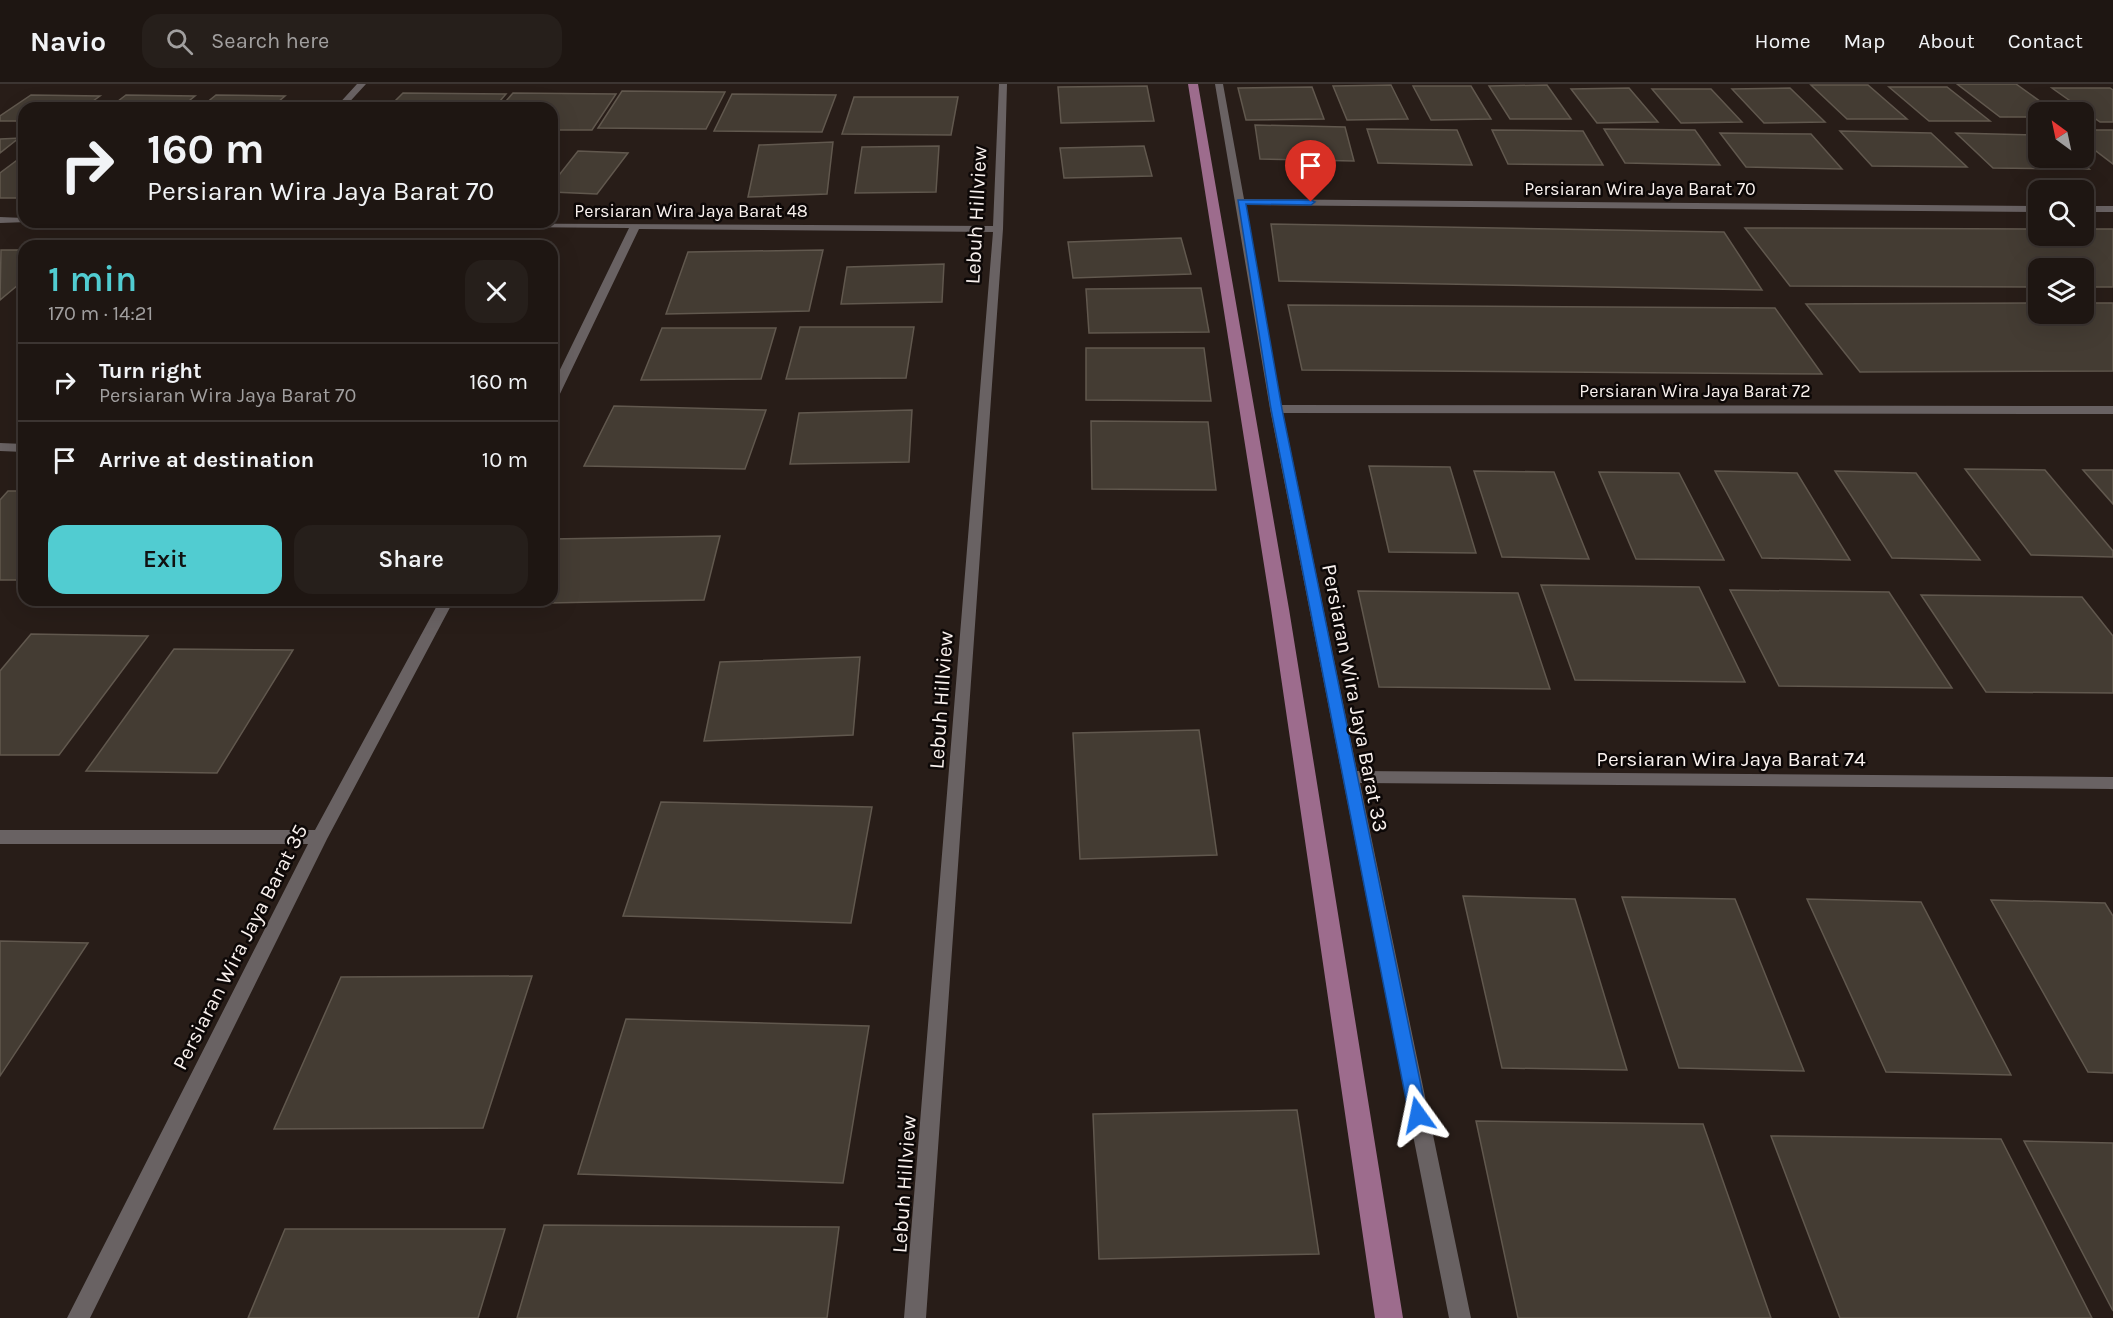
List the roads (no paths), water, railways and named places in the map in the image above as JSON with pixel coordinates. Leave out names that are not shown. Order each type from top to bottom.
[{"type":"street","points":[[345,102],[362,84]]},
{"type":"street","name":"Lebuh Hillview","points":[[915,1318],[998,229],[1003,84]]},
{"type":"street","name":"Persiaran Wira Jaya Barat 33","points":[[1219,84],[1276,409],[1460,1318]]},
{"type":"street","name":"Persiaran Wira Jaya Barat 70","points":[[1241,202],[2028,208]]},
{"type":"street","points":[[2094,209],[2113,209]]},
{"type":"street","points":[[0,220],[18,221]]},
{"type":"street","name":"Persiaran Wira Jaya Barat 48","points":[[558,226],[998,229]]},
{"type":"street","points":[[558,387],[635,227]]},
{"type":"street","name":"Persiaran Wira Jaya Barat 72","points":[[1276,409],[2113,410]]},
{"type":"street","points":[[0,447],[18,447]]},
{"type":"street","name":"Persiaran Wira Jaya Barat 35","points":[[78,1318],[320,837],[444,606]]},
{"type":"street","name":"Persiaran Wira Jaya Barat 74","points":[[1350,777],[2113,783]]},
{"type":"street","points":[[0,837],[320,837]]},
{"type":"waterway","points":[[1193,84],[1280,609],[1389,1318]]}]
